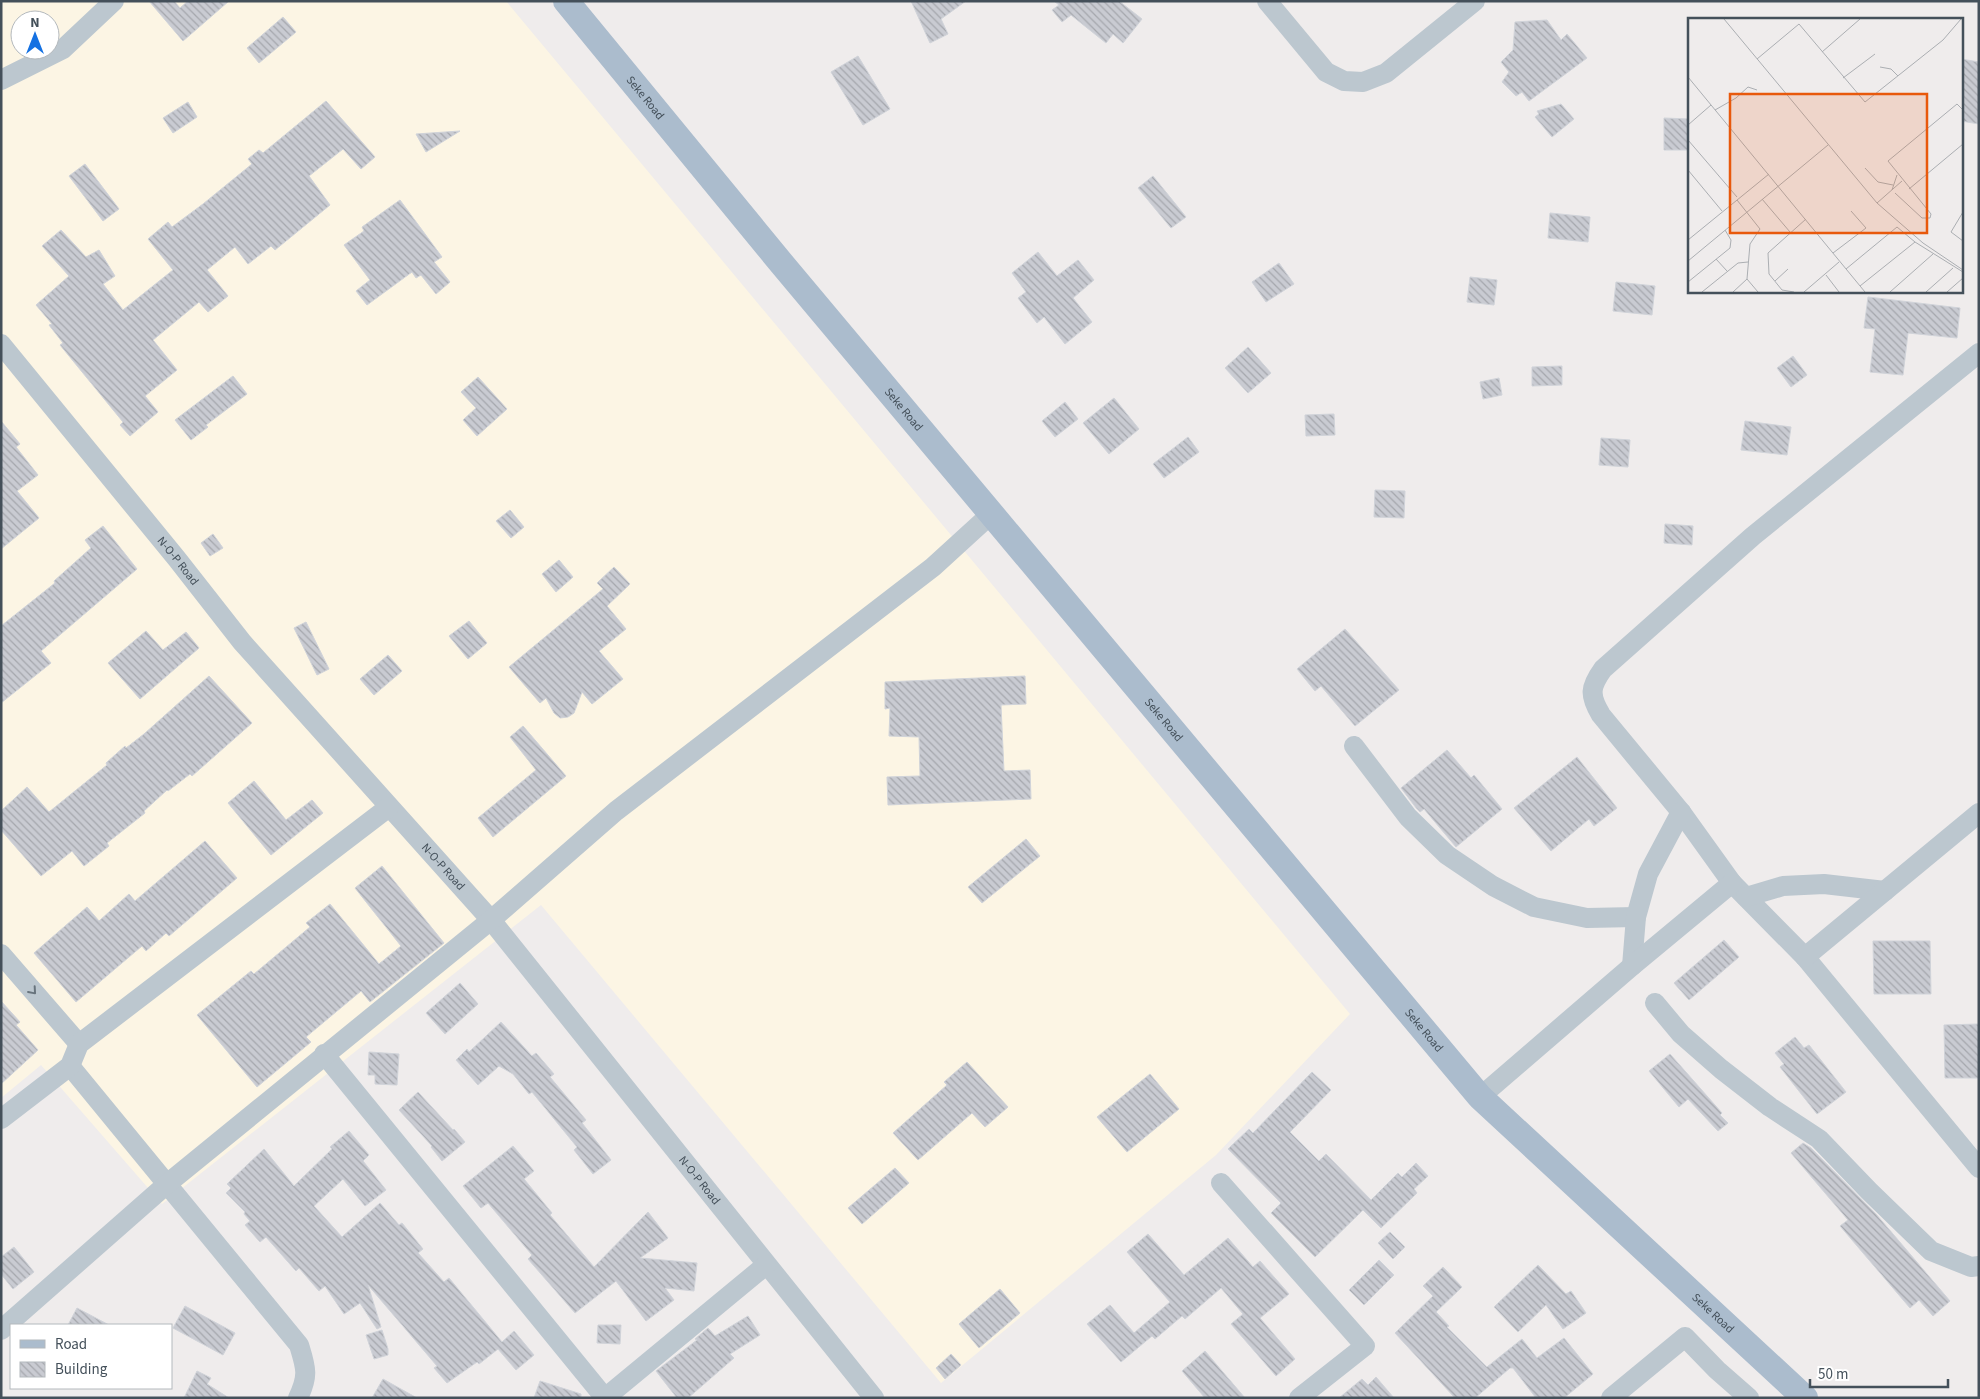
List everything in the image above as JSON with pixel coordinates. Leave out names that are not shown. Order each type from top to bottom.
[{"type":"main road","name":"Seke Road","points":[[566,1],[782,264],[1480,1097],[1805,1398]]},
{"type":"street","points":[[1,80],[63,49],[114,1]]},
{"type":"street","points":[[1266,1],[1326,72],[1344,81],[1363,82],[1386,73],[1476,1]]},
{"type":"street","name":"N-O-P Road","points":[[1,344],[177,559],[242,642],[491,920],[874,1398]]},
{"type":"street","points":[[1979,353],[1752,536],[1603,669],[1594,681],[1592,691],[1593,702],[1601,715],[1681,812],[1739,890],[1805,957],[1979,1168]]},
{"type":"street","points":[[1,1330],[167,1184],[324,1054],[491,920],[616,811],[933,567],[991,514]]},
{"type":"street","points":[[1354,746],[1408,817],[1447,855],[1493,886],[1534,907],[1587,918],[1636,917]]},
{"type":"street","points":[[1,1120],[70,1066],[79,1044],[390,807]]},
{"type":"street","points":[[1632,966],[1636,917],[1648,874],[1681,812]]},
{"type":"street","points":[[1805,957],[1979,813]]},
{"type":"street","points":[[1480,1097],[1632,966],[1739,890],[1824,884],[1885,891]]},
{"type":"street","points":[[1,954],[79,1044]]},
{"type":"street","points":[[1655,1003],[1681,1034],[1721,1069],[1770,1107],[1820,1139],[1869,1191],[1931,1251],[1971,1267],[1979,1266]]},
{"type":"street","points":[[324,1054],[605,1398],[766,1264]]},
{"type":"street","points":[[70,1066],[299,1345],[305,1364],[305,1382],[298,1398]]},
{"type":"street","points":[[1221,1183],[1365,1346],[1299,1398]]},
{"type":"street","points":[[1611,1398],[1685,1337],[1717,1370],[1749,1398]]},
{"type":"shaded area","points":[[1,1],[506,1],[1350,1014],[1216,1155],[941,1383],[541,905],[162,1204],[41,1065],[1,1098]]},
{"type":"building","points":[[149,1],[174,1],[180,8],[188,1],[229,1],[183,41]]},
{"type":"building","points":[[911,1],[966,1],[941,19],[948,34],[930,43]]},
{"type":"building","points":[[1054,1],[1119,1],[1142,19],[1123,43],[1113,34],[1106,43],[1071,15],[1062,22],[1052,10],[1059,5]]},
{"type":"building","points":[[283,17],[296,32],[259,63],[247,48]]},
{"type":"building","points":[[1547,20],[1561,40],[1567,34],[1587,58],[1529,101],[1522,92],[1516,96],[1502,82],[1509,72],[1501,62],[1513,50],[1515,22]]},
{"type":"building","points":[[858,56],[890,109],[863,125],[831,72]]},
{"type":"building","points":[[1962,59],[1979,62],[1979,124],[1962,121]]},
{"type":"building","points":[[326,101],[375,157],[361,169],[343,149],[309,176],[330,205],[275,250],[271,246],[248,264],[235,247],[207,270],[228,296],[208,312],[199,302],[153,340],[177,370],[145,396],[158,412],[130,436],[120,425],[123,422],[60,345],[63,343],[49,325],[52,324],[36,305],[69,276],[42,246],[61,230],[86,257],[99,250],[115,276],[103,284],[123,310],[173,270],[148,239],[168,222],[172,227],[203,204],[252,164],[248,159],[259,150],[263,153]]},
{"type":"building","points":[[188,102],[197,117],[173,133],[163,118]]},
{"type":"building","points":[[1561,104],[1574,119],[1552,137],[1535,117],[1539,114],[1537,111]]},
{"type":"building","points":[[1664,118],[1688,119],[1688,150],[1664,150]]},
{"type":"building","points":[[460,131],[426,152],[416,134]]},
{"type":"building","points":[[85,164],[119,209],[103,221],[69,176]]},
{"type":"building","points":[[1153,176],[1186,217],[1171,228],[1138,188]]},
{"type":"building","points":[[400,200],[442,257],[434,262],[450,282],[436,294],[421,275],[416,278],[412,272],[367,305],[356,291],[370,280],[344,245],[364,231],[362,227]]},
{"type":"building","points":[[1550,213],[1590,217],[1588,242],[1548,238]]},
{"type":"building","points":[[1038,252],[1057,276],[1078,260],[1094,280],[1073,298],[1092,322],[1065,344],[1044,317],[1037,323],[1018,298],[1026,292],[1012,273]]},
{"type":"building","points":[[1279,263],[1294,284],[1266,302],[1252,282]]},
{"type":"building","points":[[1470,277],[1497,280],[1494,305],[1467,302]]},
{"type":"building","points":[[1616,282],[1655,286],[1652,315],[1613,311]]},
{"type":"building","points":[[1868,297],[1960,308],[1957,338],[1908,333],[1903,375],[1870,372],[1875,329],[1864,328]]},
{"type":"building","points":[[1248,347],[1271,373],[1248,393],[1225,368]]},
{"type":"building","points":[[1793,356],[1807,375],[1791,387],[1777,368]]},
{"type":"building","points":[[1562,366],[1562,385],[1532,386],[1532,367]]},
{"type":"building","points":[[233,376],[247,394],[206,425],[208,427],[191,440],[175,420]]},
{"type":"building","points":[[478,377],[507,409],[477,436],[463,420],[476,408],[461,392]]},
{"type":"building","points":[[1499,378],[1502,395],[1483,399],[1480,382]]},
{"type":"building","points":[[1114,398],[1139,429],[1109,454],[1083,423]]},
{"type":"building","points":[[1065,402],[1078,419],[1055,437],[1042,421]]},
{"type":"building","points":[[1334,414],[1335,435],[1306,436],[1305,415]]},
{"type":"building","points":[[1,421],[20,444],[16,447],[38,475],[17,491],[39,518],[1,549]]},
{"type":"building","points":[[1745,421],[1791,427],[1787,455],[1741,450]]},
{"type":"building","points":[[1188,437],[1199,452],[1164,478],[1153,464]]},
{"type":"building","points":[[1601,438],[1630,440],[1628,467],[1599,465]]},
{"type":"building","points":[[1375,490],[1405,491],[1404,518],[1374,517]]},
{"type":"building","points":[[510,510],[524,527],[511,538],[496,521]]},
{"type":"building","points":[[1665,524],[1693,526],[1692,545],[1664,543]]},
{"type":"building","points":[[103,526],[137,569],[41,651],[51,663],[1,703],[1,626],[55,583],[54,581],[91,548],[85,540]]},
{"type":"building","points":[[213,534],[223,548],[210,556],[201,543]]},
{"type":"building","points":[[559,560],[573,577],[556,592],[542,574]]},
{"type":"building","points":[[614,567],[630,584],[607,606],[626,629],[599,651],[623,679],[592,704],[582,692],[574,713],[568,717],[560,718],[554,713],[546,698],[540,703],[509,667],[603,589],[597,583]]},
{"type":"building","points":[[469,621],[487,643],[468,659],[449,636]]},
{"type":"building","points":[[306,622],[329,669],[317,675],[294,628]]},
{"type":"building","points":[[1345,629],[1399,690],[1355,726],[1321,686],[1315,691],[1297,669]]},
{"type":"building","points":[[146,631],[163,650],[186,632],[199,648],[140,699],[108,663]]},
{"type":"building","points":[[388,655],[402,671],[374,695],[360,679]]},
{"type":"building","points":[[209,676],[252,723],[192,776],[190,774],[167,790],[144,811],[145,813],[107,843],[109,846],[84,866],[72,851],[41,876],[1,830],[1,811],[27,787],[49,812],[107,765],[106,763],[125,746],[126,748],[144,734]]},
{"type":"building","points":[[1025,676],[1026,704],[1001,705],[1004,771],[1030,770],[1031,799],[888,805],[887,777],[920,776],[919,737],[889,736],[890,708],[885,709],[885,682]]},
{"type":"building","points":[[523,726],[566,776],[493,837],[478,818],[536,770],[510,737]]},
{"type":"building","points":[[1447,750],[1471,778],[1474,775],[1502,809],[1456,847],[1424,809],[1420,812],[1417,809],[1401,788]]},
{"type":"building","points":[[1577,757],[1617,808],[1594,826],[1589,819],[1551,851],[1514,808]]},
{"type":"building","points":[[254,781],[286,820],[312,800],[323,813],[271,855],[228,803]]},
{"type":"building","points":[[1026,839],[1040,856],[982,903],[968,887]]},
{"type":"building","points":[[205,841],[237,878],[169,936],[166,933],[146,951],[142,946],[76,1002],[34,953],[87,907],[99,921],[129,894],[135,901]]},
{"type":"building","points":[[382,866],[444,943],[370,1002],[361,991],[306,1037],[311,1042],[257,1087],[197,1015],[251,971],[254,974],[310,927],[306,923],[330,904],[379,964],[401,946],[355,888]]},
{"type":"building","points":[[1724,940],[1739,957],[1689,1000],[1674,983]]},
{"type":"building","points":[[1873,941],[1930,941],[1931,994],[1874,994]]},
{"type":"building","points":[[460,983],[478,1004],[445,1034],[426,1013]]},
{"type":"building","points":[[1,1001],[20,1022],[16,1025],[38,1050],[1,1084]]},
{"type":"building","points":[[501,1022],[532,1056],[536,1053],[554,1074],[550,1077],[586,1120],[582,1123],[611,1160],[593,1174],[574,1150],[577,1147],[532,1092],[529,1094],[513,1074],[499,1066],[478,1085],[456,1060],[467,1049],[469,1052]]},
{"type":"building","points":[[1979,1024],[1979,1078],[1945,1078],[1944,1025]]},
{"type":"building","points":[[1795,1037],[1804,1048],[1809,1045],[1846,1092],[1817,1114],[1780,1067],[1784,1064],[1775,1053]]},
{"type":"building","points":[[369,1052],[399,1054],[397,1085],[375,1084],[375,1075],[368,1075]]},
{"type":"building","points":[[1670,1054],[1722,1113],[1720,1115],[1728,1123],[1718,1131],[1688,1099],[1679,1107],[1649,1071]]},
{"type":"building","points":[[967,1062],[1008,1107],[985,1127],[972,1113],[918,1160],[893,1133],[947,1085],[944,1082]]},
{"type":"building","points":[[1312,1072],[1331,1090],[1290,1132],[1319,1161],[1326,1154],[1371,1200],[1398,1173],[1402,1177],[1416,1163],[1428,1176],[1414,1189],[1417,1193],[1381,1228],[1363,1210],[1315,1257],[1271,1213],[1281,1203],[1228,1149],[1249,1129],[1253,1133]]},
{"type":"building","points":[[1150,1074],[1179,1109],[1127,1152],[1097,1117]]},
{"type":"building","points":[[418,1092],[465,1142],[442,1161],[432,1146],[399,1110]]},
{"type":"building","points":[[349,1131],[369,1155],[363,1161],[386,1190],[365,1206],[343,1179],[314,1206],[342,1237],[380,1203],[399,1225],[402,1223],[423,1249],[418,1253],[444,1282],[449,1278],[502,1342],[514,1331],[534,1355],[516,1370],[498,1349],[479,1364],[477,1362],[447,1383],[434,1368],[437,1366],[368,1285],[381,1327],[377,1329],[360,1303],[344,1314],[325,1286],[319,1291],[299,1268],[296,1271],[266,1237],[260,1242],[245,1225],[250,1221],[244,1214],[245,1212],[226,1193],[231,1188],[227,1184],[264,1149],[294,1186],[332,1149],[330,1147]]},
{"type":"building","points":[[1803,1143],[1811,1148],[1876,1214],[1950,1301],[1933,1316],[1919,1300],[1910,1308],[1840,1226],[1848,1220],[1791,1153]]},
{"type":"building","points":[[513,1146],[534,1171],[524,1179],[552,1213],[550,1215],[594,1267],[648,1212],[668,1238],[640,1258],[697,1263],[694,1291],[665,1288],[674,1300],[646,1321],[616,1281],[575,1313],[528,1259],[532,1255],[488,1203],[481,1208],[463,1186]]},
{"type":"building","points":[[895,1168],[909,1183],[862,1224],[848,1208]]},
{"type":"building","points":[[1390,1232],[1405,1247],[1393,1259],[1378,1243]]},
{"type":"building","points":[[1148,1234],[1184,1275],[1228,1238],[1253,1267],[1260,1261],[1289,1294],[1260,1318],[1295,1359],[1276,1376],[1231,1324],[1243,1314],[1221,1288],[1185,1319],[1182,1316],[1155,1339],[1152,1336],[1121,1362],[1087,1324],[1110,1305],[1134,1333],[1170,1302],[1127,1252]]},
{"type":"building","points":[[14,1247],[34,1272],[13,1289],[1,1274],[1,1257]]},
{"type":"building","points":[[1379,1260],[1394,1275],[1364,1305],[1349,1290]]},
{"type":"building","points":[[1538,1265],[1566,1294],[1571,1291],[1586,1313],[1563,1329],[1546,1305],[1518,1332],[1494,1307]]},
{"type":"building","points":[[1443,1267],[1462,1287],[1436,1312],[1449,1326],[1447,1327],[1487,1367],[1522,1339],[1537,1358],[1564,1338],[1593,1374],[1564,1398],[1536,1398],[1513,1368],[1510,1368],[1475,1398],[1455,1398],[1395,1333],[1433,1296],[1423,1286]]},
{"type":"building","points":[[1000,1289],[1020,1313],[979,1348],[959,1324]]},
{"type":"building","points":[[185,1306],[235,1333],[223,1355],[173,1328]]},
{"type":"building","points":[[77,1308],[107,1324],[69,1324]]},
{"type":"building","points":[[748,1316],[760,1335],[730,1354],[734,1358],[688,1398],[677,1398],[656,1371],[697,1340],[695,1339],[708,1328],[715,1336]]},
{"type":"building","points":[[598,1325],[621,1325],[620,1344],[597,1343]]},
{"type":"building","points":[[382,1330],[388,1355],[374,1359],[366,1335]]},
{"type":"building","points":[[1205,1351],[1245,1398],[1205,1398],[1182,1371]]},
{"type":"building","points":[[951,1354],[961,1365],[945,1379],[936,1368]]},
{"type":"building","points":[[197,1371],[211,1378],[207,1384],[229,1398],[184,1398]]},
{"type":"building","points":[[1376,1377],[1394,1398],[1339,1398],[1362,1379],[1368,1385]]},
{"type":"building","points":[[383,1379],[417,1398],[372,1398]]},
{"type":"building","points":[[540,1381],[581,1394],[581,1398],[534,1398]]}]
